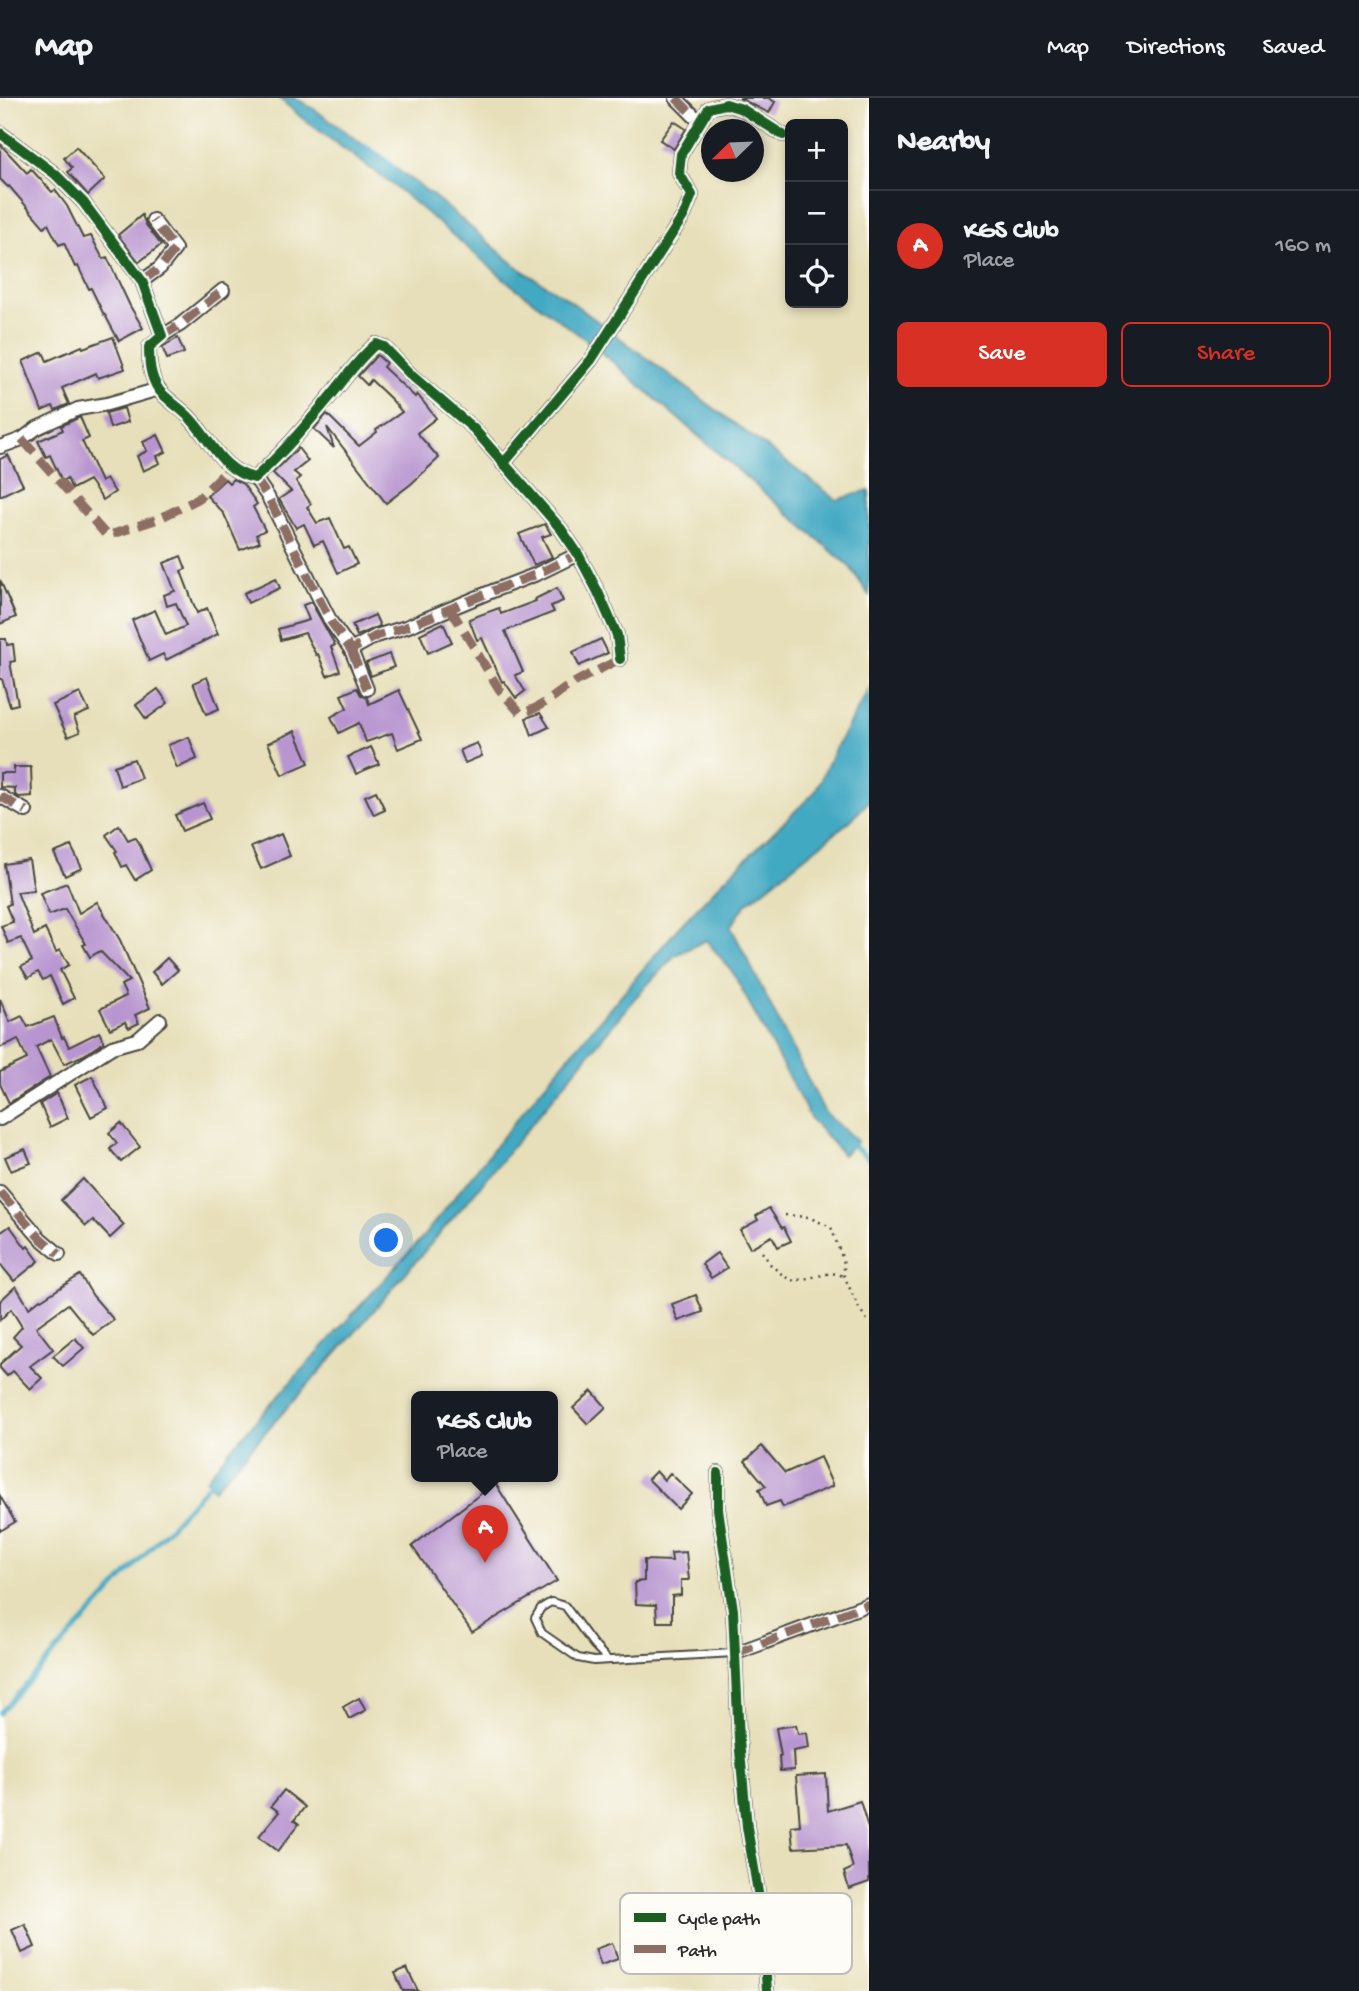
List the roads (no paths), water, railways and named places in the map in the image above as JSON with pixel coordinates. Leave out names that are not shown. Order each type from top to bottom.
[{"type":"street","points":[[676,98],[700,122]]},
{"type":"street","points":[[503,464],[591,360],[684,215],[692,195],[679,173],[681,154],[709,108],[726,104],[742,109],[782,135]]},
{"type":"street","points":[[0,132],[55,174],[83,202],[142,281],[162,336]]},
{"type":"street","points":[[142,281],[160,268],[175,249],[153,220]]},
{"type":"street","points":[[223,290],[149,347],[149,364],[159,389],[191,418],[220,458],[244,476],[255,478],[268,497],[331,622],[351,650],[367,689]]},
{"type":"street","points":[[255,478],[309,423],[363,355],[376,344],[384,347],[411,375],[474,429],[561,529],[579,554],[617,635],[620,659]]},
{"type":"street","points":[[0,447],[22,439],[37,428],[78,410],[159,389]]},
{"type":"street","points":[[351,650],[376,636],[406,627],[579,554]]},
{"type":"street","points":[[0,796],[26,811]]},
{"type":"street","points":[[0,1119],[112,1047],[137,1040],[160,1020]]},
{"type":"street","points":[[0,1192],[40,1238],[59,1254]]},
{"type":"street","points":[[718,1473],[718,1508],[733,1610],[739,1740],[746,1815],[758,1893]]},
{"type":"street","points":[[736,1653],[869,1604]]},
{"type":"lane","points":[[608,1660],[565,1606],[551,1602],[541,1608],[535,1618],[542,1633],[578,1658],[594,1661],[627,1661],[736,1653]]},
{"type":"water","points":[[279,98],[295,98],[314,109],[431,194],[520,269],[565,297],[837,500],[869,490],[869,595],[850,567],[593,345],[513,286],[397,188]]},
{"type":"water","points":[[869,689],[869,801],[851,820],[746,904],[731,927],[825,1113],[857,1141],[843,1155],[811,1119],[732,971],[706,940],[674,956],[634,999],[482,1184],[351,1337],[214,1489],[206,1480],[229,1450],[421,1239],[537,1094],[679,927],[815,792],[834,751]]},
{"type":"waterway","points":[[363,145],[395,169]]},
{"type":"waterway","points":[[849,1142],[869,1159]]},
{"type":"waterway","points":[[0,1713],[212,1481]]},
{"type":"place","name":"KGS Club","points":[[485,1563]]}]
